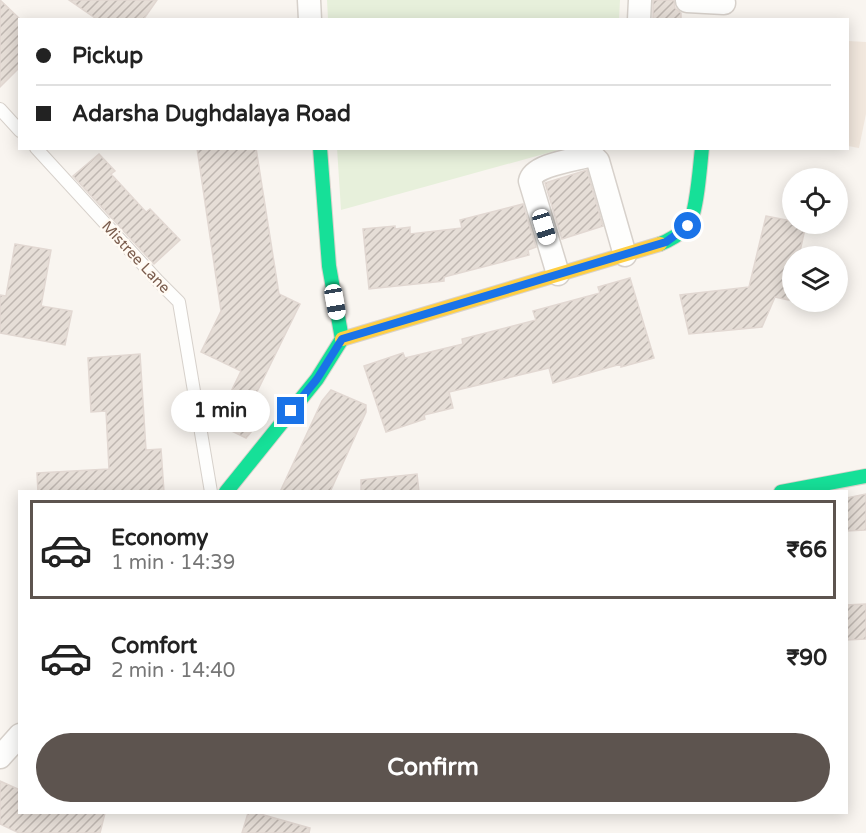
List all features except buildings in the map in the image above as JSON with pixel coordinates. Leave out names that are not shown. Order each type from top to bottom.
[{"type":"street","points":[[309,0],[310,18]]},
{"type":"street","points":[[639,18],[640,0]]},
{"type":"street","points":[[687,7],[724,8]]},
{"type":"street","points":[[320,150],[329,266],[342,339]]},
{"type":"street","points":[[228,490],[317,379],[342,339],[666,242],[688,226],[695,202],[702,150]]},
{"type":"street","points":[[558,274],[530,181],[531,175],[538,170],[588,156],[594,157],[598,161],[625,255]]},
{"type":"street","points":[[792,490],[866,476]]},
{"type":"street","points":[[0,757],[18,737]]},
{"type":"lane","points":[[0,110],[18,129]]},
{"type":"lane","name":"Mistree Lane","points":[[38,150],[179,302],[211,490]]},
{"type":"shaded area","points":[[849,41],[866,42],[866,114],[859,148],[849,146]]},
{"type":"green space","points":[[327,0],[620,0],[619,18],[328,18]]},
{"type":"green space","points":[[337,150],[558,150],[341,210]]},
{"type":"traffic: fast","points":[[228,490],[317,379],[342,339],[329,266],[320,150]]},
{"type":"traffic: fast","points":[[660,244],[682,231],[691,220],[698,189],[702,150]]},
{"type":"traffic: fast","points":[[792,490],[866,476]]},
{"type":"traffic: slow","points":[[342,339],[660,244]]},
{"type":"route","points":[[291,411],[317,379],[342,339],[666,242],[688,226]]}]
